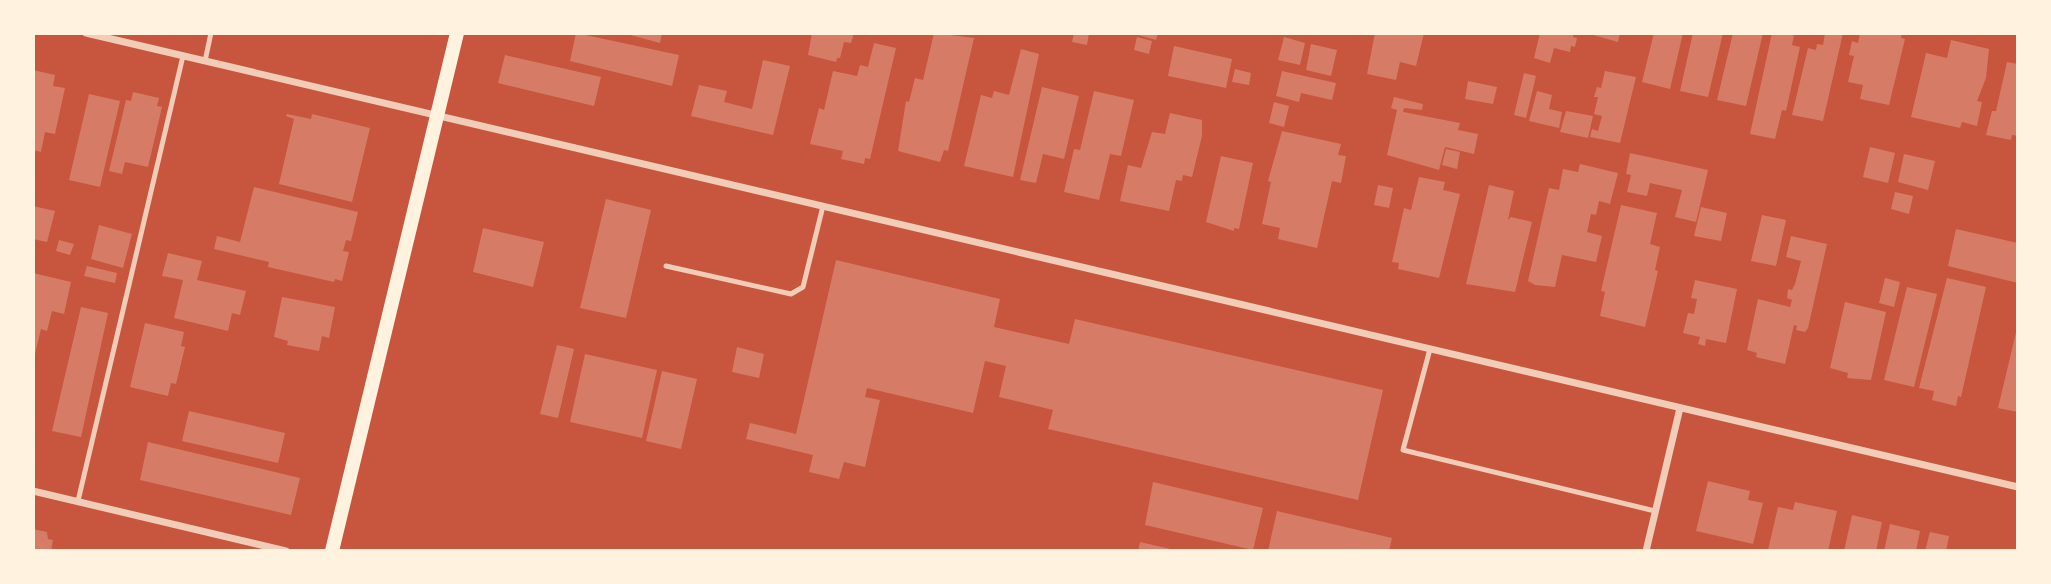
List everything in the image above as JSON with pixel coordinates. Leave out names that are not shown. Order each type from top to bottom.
[{"type":"main road","points":[[332,551],[440,116],[457,33]]},
{"type":"street","points":[[86,33],[2018,487]]},
{"type":"street","points":[[1646,551],[1679,408]]},
{"type":"street","points":[[33,491],[286,551]]},
{"type":"lane","points":[[205,61],[211,33]]},
{"type":"lane","points":[[79,502],[183,56]]},
{"type":"lane","points":[[666,266],[791,294],[803,287],[823,206]]},
{"type":"lane","points":[[1430,349],[1404,450],[1655,511]]},
{"type":"building","points":[[576,33],[679,55],[672,86],[570,61]]},
{"type":"building","points":[[623,33],[662,33],[660,43]]},
{"type":"building","points":[[812,33],[854,33],[851,43],[844,42],[840,58],[837,58],[836,62],[808,55]]},
{"type":"building","points":[[934,33],[974,38],[948,151],[944,150],[940,162],[898,151],[906,101],[909,102],[915,78],[923,80]]},
{"type":"building","points":[[1074,33],[1089,33],[1087,45],[1072,42]]},
{"type":"building","points":[[1131,33],[1158,33],[1156,40]]},
{"type":"building","points":[[1375,33],[1424,33],[1416,66],[1400,62],[1396,80],[1367,74]]},
{"type":"building","points":[[1540,33],[1574,33],[1573,37],[1577,38],[1575,47],[1571,46],[1570,52],[1554,48],[1550,63],[1534,58]]},
{"type":"building","points":[[1586,33],[1620,33],[1618,42]]},
{"type":"building","points":[[1654,33],[1683,33],[1670,89],[1642,82]]},
{"type":"building","points":[[1693,33],[1723,33],[1708,97],[1680,91]]},
{"type":"building","points":[[1733,33],[1763,33],[1746,106],[1717,100]]},
{"type":"building","points":[[1772,33],[1789,33],[1794,36],[1792,45],[1800,47],[1786,111],[1782,110],[1775,139],[1750,134]]},
{"type":"building","points":[[1825,33],[1843,33],[1823,121],[1792,115],[1808,48],[1816,50],[1817,44],[1823,45]]},
{"type":"building","points":[[1860,33],[1902,33],[1901,38],[1905,39],[1889,105],[1860,99],[1863,85],[1848,82],[1854,56],[1849,55],[1852,41],[1858,43]]},
{"type":"building","points":[[1137,37],[1152,41],[1149,54],[1134,50]]},
{"type":"building","points":[[1284,37],[1305,43],[1300,65],[1278,60]]},
{"type":"building","points":[[1951,40],[1989,49],[1986,78],[1977,101],[1982,102],[1977,126],[1962,122],[1960,128],[1911,117],[1926,53],[1947,58]]},
{"type":"building","points":[[874,43],[896,48],[870,159],[865,158],[864,164],[841,159],[843,151],[810,144],[819,108],[824,110],[833,71],[857,76],[860,65],[868,67]]},
{"type":"building","points":[[1311,44],[1337,50],[1331,76],[1306,70]]},
{"type":"building","points":[[1174,46],[1232,59],[1226,88],[1168,76]]},
{"type":"building","points":[[1021,49],[1039,54],[1013,177],[964,166],[981,95],[992,98],[994,91],[1009,95]]},
{"type":"building","points":[[505,55],[601,77],[594,106],[498,83]]},
{"type":"building","points":[[763,60],[790,66],[773,135],[691,116],[699,85],[727,91],[724,102],[752,109]]},
{"type":"building","points":[[2007,62],[2018,64],[2018,136],[2012,135],[2011,140],[1986,135],[1992,111],[1996,111]]},
{"type":"building","points":[[1235,69],[1251,73],[1249,85],[1232,82]]},
{"type":"building","points":[[33,70],[55,75],[53,86],[65,88],[55,134],[45,132],[41,152],[33,150]]},
{"type":"building","points":[[1282,71],[1336,83],[1332,100],[1301,93],[1299,102],[1276,96]]},
{"type":"building","points":[[1605,71],[1636,77],[1620,143],[1590,137],[1592,129],[1598,131],[1602,116],[1594,114],[1598,97],[1594,97],[1597,87],[1601,88]]},
{"type":"building","points":[[1524,73],[1536,76],[1526,118],[1514,115]]},
{"type":"building","points":[[1468,81],[1497,87],[1493,104],[1465,99]]},
{"type":"building","points":[[1042,87],[1079,96],[1064,159],[1043,154],[1036,183],[1020,180]]},
{"type":"building","points":[[1094,91],[1134,100],[1121,156],[1110,154],[1099,200],[1064,192],[1074,149],[1080,150]]},
{"type":"building","points":[[1537,91],[1552,95],[1549,109],[1562,112],[1559,128],[1529,121]]},
{"type":"building","points":[[133,92],[159,98],[157,106],[162,107],[148,167],[125,162],[122,174],[109,171],[126,100],[131,101]]},
{"type":"building","points":[[89,94],[120,101],[100,187],[69,180]]},
{"type":"building","points":[[1394,97],[1423,104],[1422,110],[1404,108],[1403,112],[1460,123],[1458,130],[1478,134],[1474,154],[1445,147],[1439,170],[1387,155],[1397,110],[1391,108]]},
{"type":"building","points":[[1274,102],[1289,106],[1284,127],[1269,123]]},
{"type":"building","points":[[1566,111],[1593,116],[1588,138],[1560,132]]},
{"type":"building","points":[[1170,113],[1202,120],[1202,136],[1192,177],[1183,175],[1182,181],[1176,180],[1169,211],[1120,201],[1128,165],[1141,168],[1152,132],[1165,134]]},
{"type":"building","points":[[287,114],[311,119],[312,114],[370,128],[352,202],[279,184],[294,119],[286,116]]},
{"type":"building","points":[[1282,131],[1341,144],[1338,155],[1346,156],[1341,183],[1332,181],[1317,248],[1278,239],[1280,228],[1262,224],[1271,182],[1268,181]]},
{"type":"building","points":[[1870,147],[1895,153],[1888,183],[1863,177]]},
{"type":"building","points":[[1446,149],[1460,152],[1457,169],[1442,165]]},
{"type":"building","points":[[1630,153],[1708,170],[1696,222],[1675,217],[1682,190],[1650,183],[1647,196],[1627,192],[1631,175],[1626,174]]},
{"type":"building","points":[[1904,154],[1935,161],[1928,190],[1898,182]]},
{"type":"building","points":[[1221,156],[1253,163],[1239,229],[1234,228],[1234,231],[1206,222]]},
{"type":"building","points":[[1580,164],[1618,173],[1610,204],[1599,201],[1596,215],[1591,214],[1587,232],[1602,236],[1596,262],[1562,255],[1555,287],[1535,285],[1528,281],[1549,188],[1559,190],[1563,169],[1578,172]]},
{"type":"building","points":[[1419,177],[1445,182],[1443,190],[1460,194],[1439,278],[1398,269],[1399,263],[1392,262],[1404,208],[1411,210]]},
{"type":"building","points":[[1378,185],[1393,188],[1389,208],[1374,205]]},
{"type":"building","points":[[1489,185],[1514,191],[1508,220],[1511,217],[1532,222],[1515,292],[1466,284]]},
{"type":"building","points":[[254,187],[358,212],[351,241],[346,240],[343,251],[349,252],[342,281],[335,279],[334,282],[268,267],[269,262],[214,249],[217,236],[240,242]]},
{"type":"building","points":[[1895,192],[1913,196],[1909,214],[1891,209]]},
{"type":"building","points":[[606,199],[651,210],[626,318],[580,308]]},
{"type":"building","points":[[1621,205],[1657,213],[1650,244],[1660,247],[1655,270],[1658,271],[1645,327],[1600,316],[1605,292],[1601,291]]},
{"type":"building","points":[[33,206],[55,211],[47,242],[33,239]]},
{"type":"building","points":[[1701,207],[1727,213],[1721,241],[1694,236]]},
{"type":"building","points":[[1762,215],[1786,220],[1776,266],[1751,261]]},
{"type":"building","points":[[99,225],[132,234],[123,268],[91,259]]},
{"type":"building","points":[[483,228],[544,242],[533,287],[473,272]]},
{"type":"building","points":[[1956,229],[2018,243],[2018,283],[1948,266]]},
{"type":"building","points":[[1791,236],[1827,244],[1808,328],[1805,332],[1796,330],[1797,326],[1794,325],[1785,364],[1756,357],[1757,353],[1747,350],[1758,299],[1790,307],[1792,300],[1787,298],[1788,289],[1792,290],[1795,284],[1801,261],[1786,257]]},
{"type":"building","points":[[59,240],[74,244],[70,255],[56,251]]},
{"type":"building","points":[[168,253],[202,261],[197,280],[246,291],[240,315],[232,313],[228,331],[174,318],[183,280],[162,276]]},
{"type":"building","points":[[836,260],[1000,299],[994,327],[1069,344],[1075,319],[1383,390],[1358,500],[1048,429],[1053,410],[999,397],[1006,366],[985,361],[973,413],[867,388],[865,397],[880,400],[865,467],[844,462],[839,479],[809,472],[813,455],[746,439],[750,423],[796,434]]},
{"type":"building","points":[[87,266],[117,273],[115,283],[84,276]]},
{"type":"building","points":[[33,273],[71,282],[64,314],[52,311],[47,331],[41,329],[34,358]]},
{"type":"building","points":[[1885,278],[1900,282],[1894,307],[1879,303]]},
{"type":"building","points":[[1947,278],[1986,287],[1961,397],[1958,396],[1956,406],[1932,400],[1934,391],[1919,388]]},
{"type":"building","points":[[1695,280],[1737,289],[1726,343],[1706,339],[1705,346],[1698,344],[1700,337],[1683,333],[1688,313],[1694,314],[1697,299],[1691,298]]},
{"type":"building","points":[[1907,287],[1937,294],[1914,387],[1884,380]]},
{"type":"building","points":[[282,297],[335,307],[329,338],[322,336],[319,351],[287,345],[288,341],[274,337]]},
{"type":"building","points":[[1845,302],[1886,312],[1871,380],[1847,378],[1848,373],[1830,368]]},
{"type":"building","points":[[81,307],[108,313],[81,437],[52,431]]},
{"type":"building","points":[[145,323],[184,332],[181,346],[185,347],[176,384],[171,383],[168,396],[130,387]]},
{"type":"building","points":[[2018,324],[2018,412],[1998,408]]},
{"type":"building","points":[[557,345],[574,349],[558,418],[540,414]]},
{"type":"building","points":[[737,347],[764,354],[759,378],[732,372]]},
{"type":"building","points":[[585,354],[657,370],[642,438],[570,422]]},
{"type":"building","points":[[662,371],[697,379],[681,449],[646,441]]},
{"type":"building","points":[[189,411],[285,433],[278,463],[182,441]]},
{"type":"building","points":[[148,442],[300,478],[291,515],[140,480]]},
{"type":"building","points":[[1708,481],[1750,491],[1748,500],[1763,503],[1753,544],[1696,531]]},
{"type":"building","points":[[1153,482],[1263,508],[1253,550],[1145,525]]},
{"type":"building","points":[[1795,502],[1837,511],[1828,551],[1768,550],[1778,507],[1793,510]]},
{"type":"building","points":[[1277,511],[1392,538],[1389,551],[1268,551]]},
{"type":"building","points":[[1852,515],[1882,522],[1876,551],[1844,551]]},
{"type":"building","points":[[1890,524],[1920,531],[1916,551],[1884,551]]},
{"type":"building","points":[[33,529],[47,532],[48,539],[53,540],[51,551],[33,551]]},
{"type":"building","points":[[1930,532],[1949,536],[1946,551],[1925,551]]},
{"type":"building","points":[[1140,542],[1175,550],[1175,551],[1138,551]]}]
